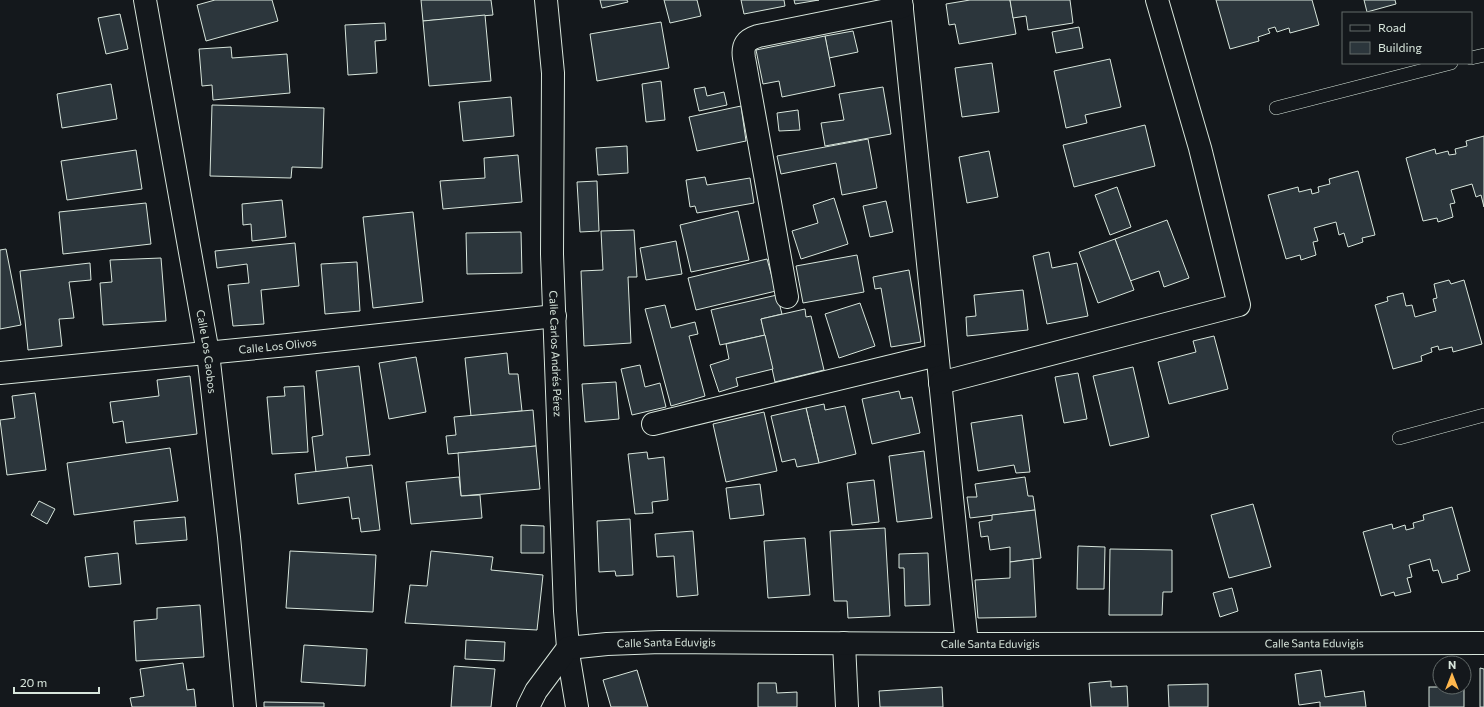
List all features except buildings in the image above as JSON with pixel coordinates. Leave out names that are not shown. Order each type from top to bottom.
[{"type":"street","name":"Calle Los Caobos","points":[[145,0],[208,353],[229,537],[245,707]]},
{"type":"street","name":"Calle Carlos Andrés Pérez","points":[[546,0],[553,74],[552,254],[565,611],[568,648],[577,707]]},
{"type":"street","points":[[940,382],[1239,305],[1200,148],[1157,0]]},
{"type":"street","points":[[787,297],[744,58],[744,46],[746,41],[758,36],[901,4],[968,644]]},
{"type":"street","name":"Calle Los Olivos","points":[[0,372],[208,353],[555,316]]},
{"type":"street","points":[[653,424],[937,355]]},
{"type":"street","name":"Calle Santa Eduvigis","points":[[568,648],[607,644],[661,642],[968,644],[1484,643]]},
{"type":"street","points":[[844,643],[848,707]]},
{"type":"street","points":[[528,707],[536,691],[568,648]]},
{"type":"lane","points":[[1472,58],[1484,55]]},
{"type":"lane","points":[[1276,108],[1447,64]]},
{"type":"lane","points":[[1399,438],[1484,415]]}]
